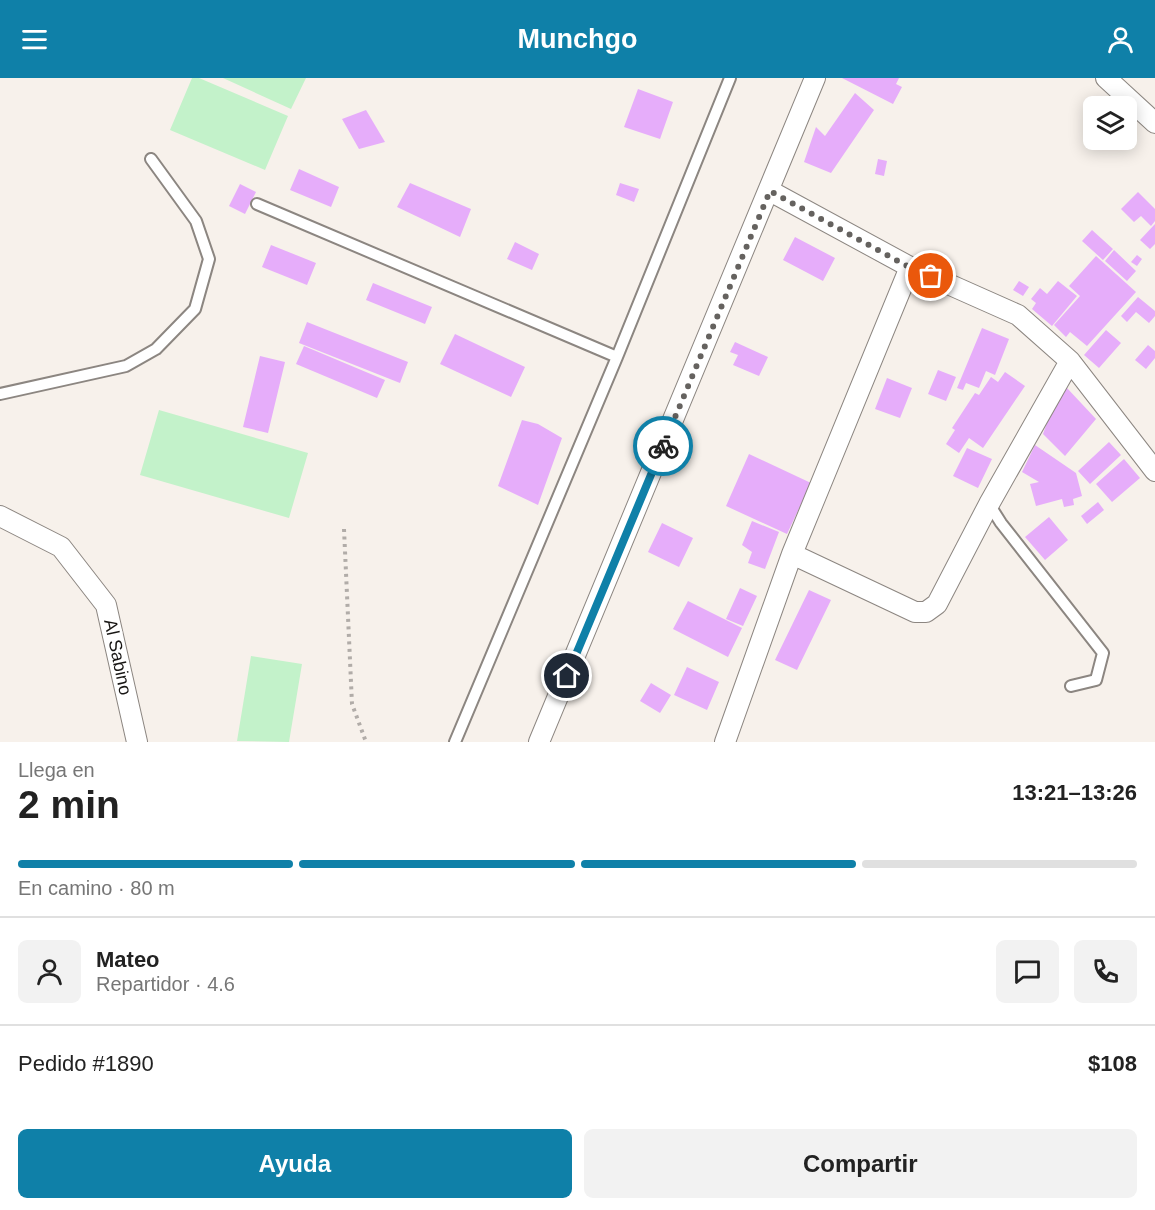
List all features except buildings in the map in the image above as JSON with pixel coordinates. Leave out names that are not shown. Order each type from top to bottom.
[{"type":"street","points":[[539,742],[770,191],[815,78]]},
{"type":"street","points":[[1106,78],[1155,123]]},
{"type":"street","points":[[770,191],[909,267],[1018,315],[1070,361],[1155,471]]},
{"type":"street","points":[[725,742],[792,554],[909,267]]},
{"type":"street","points":[[792,554],[915,612],[926,612],[937,604],[989,504],[1070,361]]},
{"type":"street","name":"Al Sabino","points":[[0,516],[62,547],[106,605],[137,742]]},
{"type":"lane","points":[[455,742],[617,357],[730,78]]},
{"type":"lane","points":[[0,394],[126,366],[156,349],[195,309],[209,260],[196,221],[151,159]]},
{"type":"lane","points":[[257,204],[617,357]]},
{"type":"lane","points":[[989,504],[1001,523],[1103,653],[1096,680],[1071,686]]},
{"type":"path","points":[[344,529],[352,704],[366,742]]},
{"type":"green space","points":[[192,78],[199,78],[288,116],[265,170],[170,130]]},
{"type":"green space","points":[[223,78],[306,78],[291,109]]},
{"type":"green space","points":[[159,410],[308,453],[289,518],[140,475]]},
{"type":"green space","points":[[251,656],[302,664],[289,742],[237,741]]},
{"type":"way so far","points":[[663,446],[770,191],[909,267],[931,276]]},
{"type":"route","points":[[567,676],[663,446]]}]
